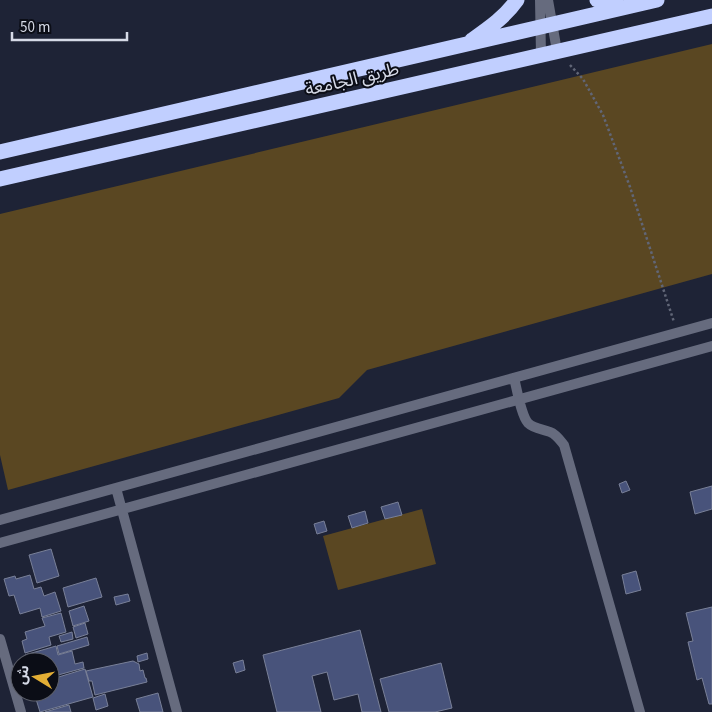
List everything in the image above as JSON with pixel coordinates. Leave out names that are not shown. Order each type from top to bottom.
[{"type":"highway","points":[[467,44],[496,23],[517,0]]},
{"type":"highway","points":[[598,0],[622,8]]},
{"type":"highway","name":"طريق الجامعة","points":[[0,152],[658,0]]},
{"type":"highway","name":"طريق الجامعة","points":[[0,179],[712,16]]},
{"type":"street","points":[[540,0],[557,52]]},
{"type":"street","points":[[541,55],[547,26],[548,0]]},
{"type":"street","points":[[0,520],[712,323]]},
{"type":"street","points":[[0,543],[712,346]]},
{"type":"street","points":[[514,378],[528,424],[534,428],[550,432],[558,437],[564,445],[640,712]]},
{"type":"street","points":[[116,488],[177,712]]},
{"type":"street","points":[[0,642],[21,712]]},
{"type":"path","points":[[557,52],[584,79],[603,115],[630,187],[678,332]]},
{"type":"shaded area","points":[[712,44],[712,274],[367,370],[339,398],[8,490],[0,455],[0,214]]},
{"type":"shaded area","points":[[422,509],[436,564],[338,590],[323,536]]},
{"type":"building","points":[[626,481],[630,490],[622,493],[619,484]]},
{"type":"building","points":[[712,486],[712,509],[695,514],[690,492]]},
{"type":"building","points":[[398,502],[402,515],[385,519],[381,507]]},
{"type":"building","points":[[365,511],[368,523],[352,528],[348,516]]},
{"type":"building","points":[[324,521],[327,531],[317,534],[314,524]]},
{"type":"building","points":[[51,549],[59,576],[37,583],[29,555]]},
{"type":"building","points":[[636,571],[641,590],[626,594],[622,575]]},
{"type":"building","points":[[30,575],[34,589],[41,587],[44,596],[55,592],[61,611],[42,617],[40,608],[20,614],[14,595],[9,596],[4,579],[15,576],[16,579]]},
{"type":"building","points":[[96,578],[102,597],[68,607],[63,588]]},
{"type":"building","points":[[128,594],[130,601],[116,605],[114,597]]},
{"type":"building","points":[[84,606],[89,621],[73,626],[69,611]]},
{"type":"building","points":[[712,607],[712,704],[709,704],[702,678],[697,680],[688,642],[693,641],[686,613]]},
{"type":"building","points":[[61,613],[66,632],[49,637],[51,645],[25,652],[22,641],[27,639],[25,632],[45,626],[42,618]]},
{"type":"building","points":[[85,623],[88,634],[76,638],[73,627]]},
{"type":"building","points":[[360,630],[381,712],[362,712],[358,694],[334,700],[327,672],[312,676],[321,712],[277,712],[263,655]]},
{"type":"building","points":[[72,632],[73,639],[61,642],[59,636]]},
{"type":"building","points":[[87,637],[89,645],[60,654],[57,646]]},
{"type":"building","points":[[56,646],[57,652],[35,652]]},
{"type":"building","points":[[72,651],[75,664],[83,662],[84,668],[60,674],[60,654]]},
{"type":"building","points":[[147,653],[148,659],[138,662],[137,656]]},
{"type":"building","points":[[243,660],[245,670],[236,673],[233,663]]},
{"type":"building","points":[[133,661],[139,664],[140,671],[143,670],[147,682],[95,695],[92,681],[89,681],[86,671]]},
{"type":"building","points":[[441,663],[452,708],[435,712],[389,712],[380,679]]},
{"type":"building","points":[[85,669],[93,697],[40,712],[37,702],[60,702],[60,677]]},
{"type":"building","points":[[158,693],[163,712],[140,712],[136,699]]},
{"type":"building","points":[[105,694],[108,706],[96,710],[93,698]]},
{"type":"building","points":[[69,705],[71,712],[45,712]]}]
